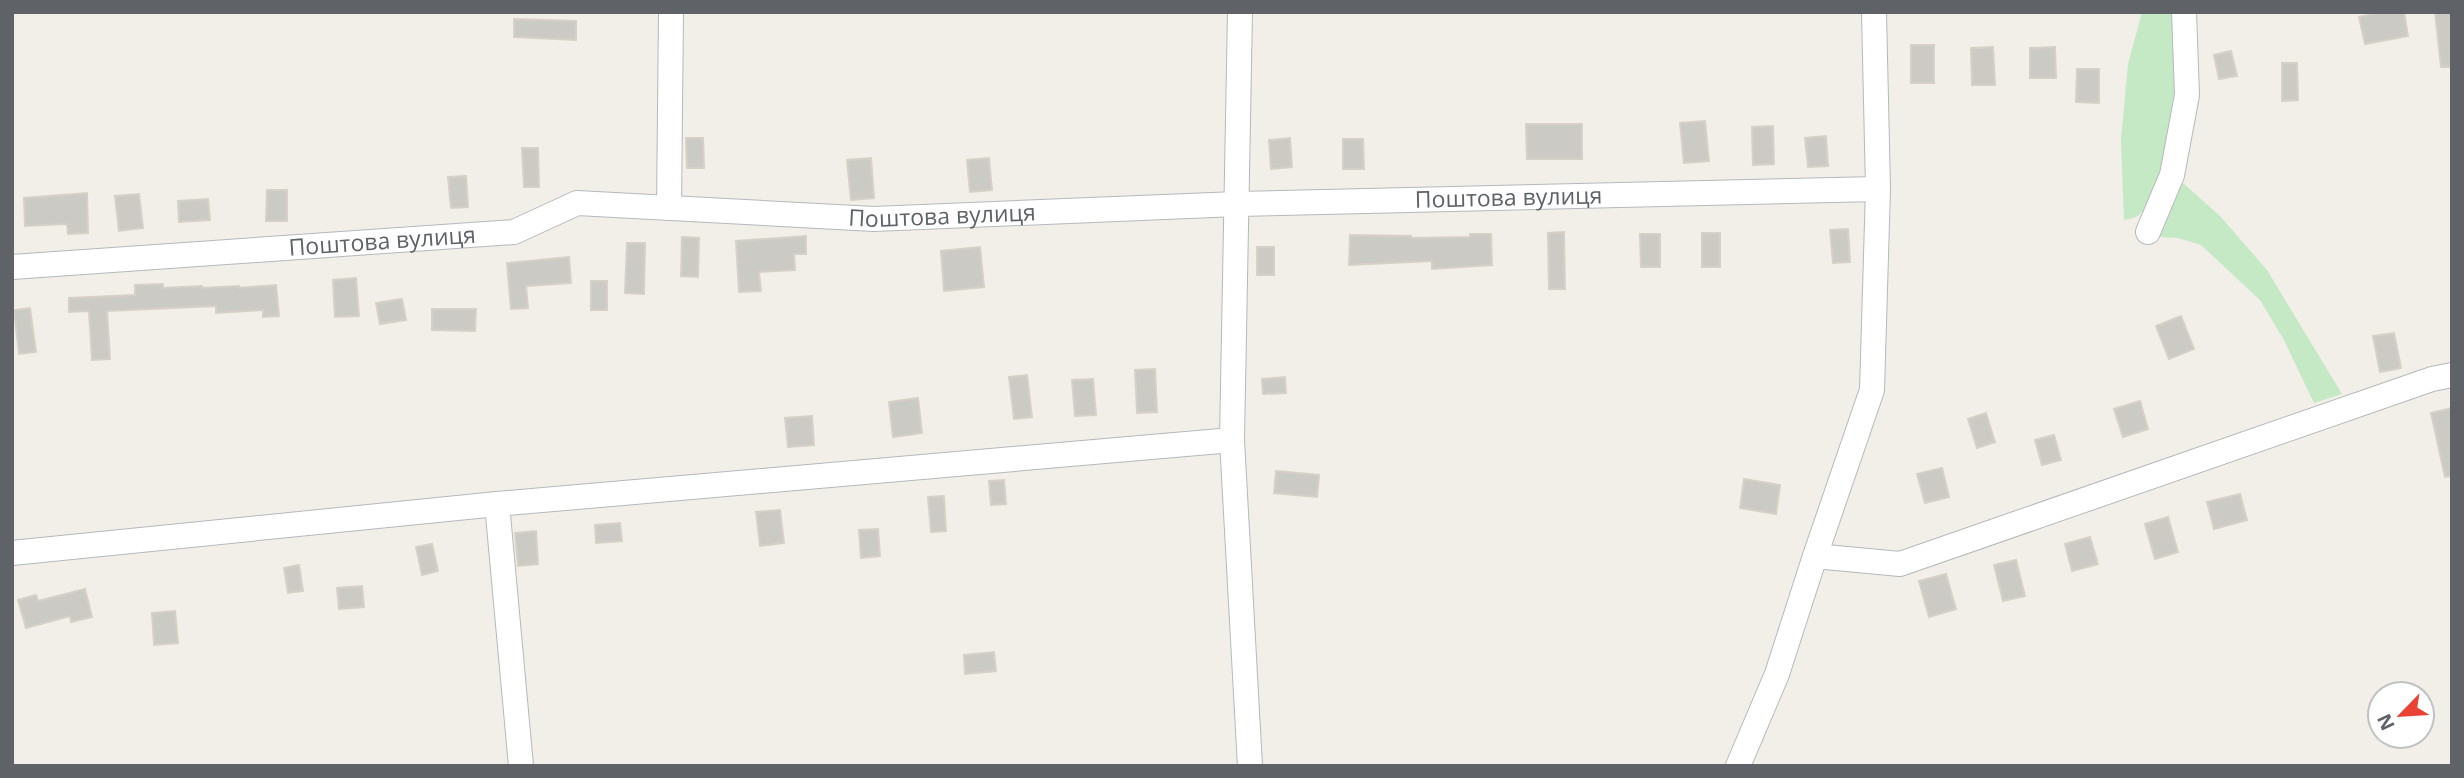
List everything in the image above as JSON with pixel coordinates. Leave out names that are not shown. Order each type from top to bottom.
[{"type":"street","points":[[669,208],[671,12]]},
{"type":"street","points":[[1240,12],[1232,440],[1250,766]]},
{"type":"street","points":[[1738,766],[1777,674],[1872,390],[1878,189],[1874,12]]},
{"type":"street","points":[[2148,232],[2172,175],[2187,95],[2184,12]]},
{"type":"street","name":"Поштова вулиця","points":[[12,267],[514,232],[577,203],[874,219],[1237,204],[1878,189]]},
{"type":"street","points":[[1815,556],[1900,564],[2419,384],[2452,375]]},
{"type":"street","points":[[12,553],[497,505],[1232,440]]},
{"type":"street","points":[[497,505],[522,766]]},
{"type":"green space","points":[[2142,12],[2179,12],[2177,90],[2170,148],[2163,175],[2153,198],[2139,215],[2124,220],[2121,140],[2128,64]]},
{"type":"green space","points":[[2183,183],[2220,216],[2267,270],[2342,394],[2314,403],[2284,340],[2260,300],[2201,245],[2178,238],[2160,237],[2159,221]]},
{"type":"building","points":[[2380,12],[2404,12],[2408,36],[2365,44],[2359,17]]},
{"type":"building","points":[[2435,12],[2452,12],[2452,67],[2441,67]]},
{"type":"building","points":[[514,19],[576,21],[576,40],[514,37]]},
{"type":"building","points":[[1911,45],[1934,45],[1934,83],[1911,83]]},
{"type":"building","points":[[1993,47],[1995,85],[1972,85],[1971,48]]},
{"type":"building","points":[[2055,47],[2056,78],[2030,78],[2030,48]]},
{"type":"building","points":[[2231,51],[2237,76],[2219,79],[2214,55]]},
{"type":"building","points":[[2282,63],[2297,63],[2298,100],[2282,101]]},
{"type":"building","points":[[2077,69],[2099,69],[2099,103],[2076,102]]},
{"type":"building","points":[[1705,121],[1709,161],[1684,163],[1680,123]]},
{"type":"building","points":[[1526,124],[1582,124],[1582,159],[1527,159]]},
{"type":"building","points":[[1773,126],[1774,164],[1753,165],[1752,127]]},
{"type":"building","points":[[1826,136],[1828,166],[1808,167],[1805,138]]},
{"type":"building","points":[[686,138],[703,138],[704,168],[687,168]]},
{"type":"building","points":[[1290,138],[1292,167],[1271,169],[1269,140]]},
{"type":"building","points":[[1343,139],[1363,139],[1364,169],[1343,169]]},
{"type":"building","points":[[522,148],[538,148],[539,187],[524,187]]},
{"type":"building","points":[[871,158],[874,198],[851,200],[847,160]]},
{"type":"building","points":[[989,158],[992,190],[970,192],[967,160]]},
{"type":"building","points":[[466,176],[468,207],[451,208],[448,177]]},
{"type":"building","points":[[267,190],[287,190],[287,221],[266,221]]},
{"type":"building","points":[[87,193],[88,233],[68,234],[67,224],[25,226],[24,198]]},
{"type":"building","points":[[139,194],[143,228],[119,231],[115,196]]},
{"type":"building","points":[[208,199],[210,220],[179,222],[178,201]]},
{"type":"building","points":[[1848,229],[1850,262],[1833,263],[1830,230]]},
{"type":"building","points":[[1564,232],[1565,289],[1549,289],[1548,233]]},
{"type":"building","points":[[1702,233],[1720,233],[1720,267],[1702,267]]},
{"type":"building","points":[[1470,234],[1491,234],[1492,265],[1432,269],[1432,261],[1349,265],[1350,235],[1411,238],[1470,237]]},
{"type":"building","points":[[1640,234],[1660,234],[1660,267],[1641,267]]},
{"type":"building","points":[[806,236],[806,254],[794,254],[795,270],[759,272],[761,291],[739,292],[736,241]]},
{"type":"building","points":[[682,237],[699,238],[698,277],[681,276]]},
{"type":"building","points":[[627,243],[645,243],[644,294],[625,293]]},
{"type":"building","points":[[980,247],[984,287],[944,291],[941,251]]},
{"type":"building","points":[[1257,247],[1274,247],[1274,275],[1257,275]]},
{"type":"building","points":[[569,257],[571,283],[526,286],[528,308],[511,309],[507,263]]},
{"type":"building","points":[[356,278],[359,316],[335,317],[333,280]]},
{"type":"building","points":[[591,281],[607,281],[607,310],[591,310]]},
{"type":"building","points":[[163,284],[163,288],[276,285],[279,316],[263,317],[263,310],[216,313],[216,306],[107,311],[110,359],[92,360],[89,311],[69,312],[69,298],[135,295],[135,285]]},
{"type":"building","points":[[402,299],[406,320],[380,324],[376,303]]},
{"type":"building","points":[[30,308],[36,352],[19,354],[14,310]]},
{"type":"building","points":[[432,309],[476,309],[475,331],[432,330]]},
{"type":"building","points":[[2181,316],[2194,349],[2169,359],[2156,326]]},
{"type":"building","points":[[2394,333],[2401,368],[2380,372],[2373,336]]},
{"type":"building","points":[[1155,369],[1157,412],[1137,413],[1135,370]]},
{"type":"building","points":[[1027,375],[1032,417],[1014,419],[1009,377]]},
{"type":"building","points":[[1285,377],[1286,393],[1263,394],[1262,379]]},
{"type":"building","points":[[1093,379],[1096,415],[1075,416],[1072,380]]},
{"type":"building","points":[[918,398],[922,433],[893,437],[889,402]]},
{"type":"building","points":[[2140,401],[2148,429],[2123,437],[2114,409]]},
{"type":"building","points":[[2452,408],[2452,476],[2445,477],[2431,413]]},
{"type":"building","points":[[1986,413],[1995,442],[1977,448],[1968,419]]},
{"type":"building","points":[[812,416],[814,445],[788,447],[785,418]]},
{"type":"building","points":[[2054,435],[2061,460],[2042,465],[2035,440]]},
{"type":"building","points":[[1942,468],[1949,497],[1925,503],[1917,474]]},
{"type":"building","points":[[1276,471],[1319,475],[1317,497],[1274,493]]},
{"type":"building","points":[[1744,479],[1780,485],[1776,514],[1740,508]]},
{"type":"building","points":[[1004,480],[1006,504],[991,505],[989,481]]},
{"type":"building","points":[[2240,494],[2247,520],[2214,529],[2207,502]]},
{"type":"building","points":[[944,496],[946,531],[931,532],[928,497]]},
{"type":"building","points":[[780,510],[784,543],[760,546],[756,512]]},
{"type":"building","points":[[2168,517],[2178,552],[2155,559],[2145,524]]},
{"type":"building","points":[[620,523],[622,541],[596,543],[595,525]]},
{"type":"building","points":[[878,529],[880,556],[861,558],[859,530]]},
{"type":"building","points":[[536,531],[538,564],[518,566],[515,533]]},
{"type":"building","points":[[2090,537],[2098,564],[2072,571],[2065,544]]},
{"type":"building","points":[[432,544],[438,571],[422,575],[416,547]]},
{"type":"building","points":[[2016,560],[2025,596],[2003,601],[1994,565]]},
{"type":"building","points":[[299,565],[303,591],[288,593],[284,568]]},
{"type":"building","points":[[1946,574],[1956,609],[1929,617],[1919,581]]},
{"type":"building","points":[[362,586],[364,607],[339,609],[337,588]]},
{"type":"building","points":[[85,589],[92,617],[71,622],[70,616],[26,628],[18,600],[36,595],[38,601]]},
{"type":"building","points":[[175,611],[178,643],[154,645],[152,613]]},
{"type":"building","points":[[994,652],[996,671],[965,674],[964,655]]}]
